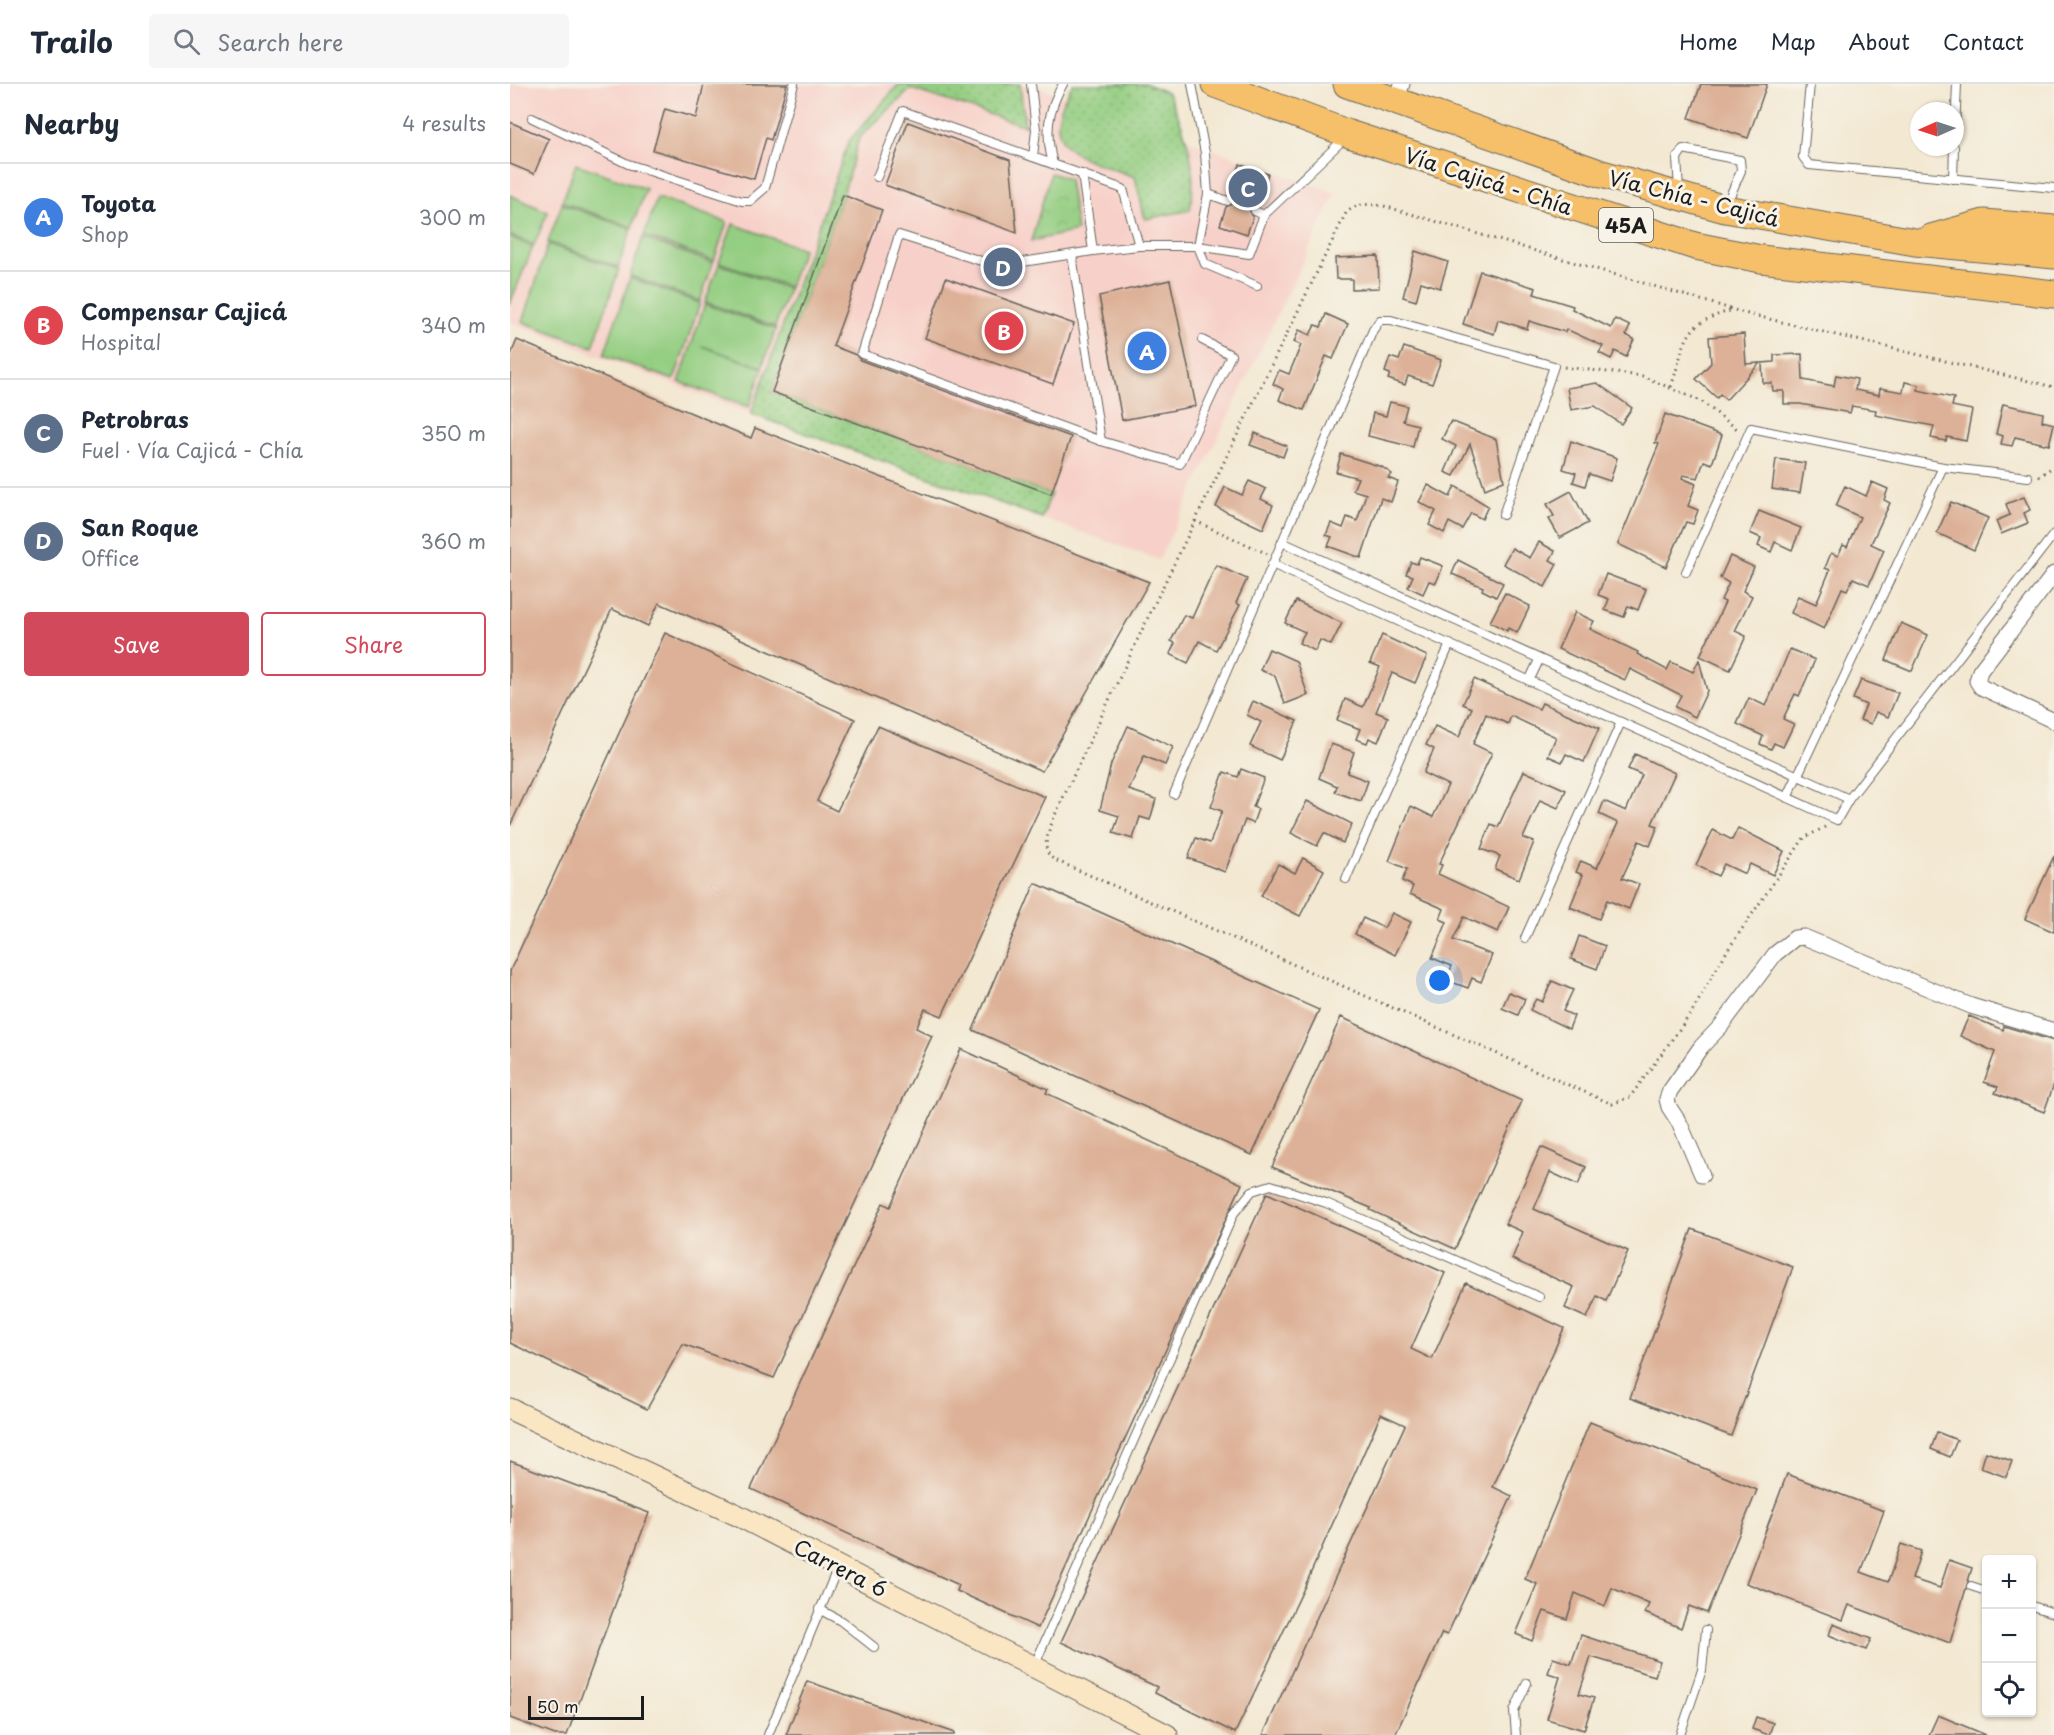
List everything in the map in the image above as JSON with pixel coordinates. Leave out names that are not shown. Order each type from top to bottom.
[{"type":"highway","name":"Vía Cajicá - Chía","points":[[1215,84],[1349,134],[1695,246],[1761,259],[2054,294]]},
{"type":"highway","name":"Vía Chía - Cajicá","points":[[1364,87],[1399,93],[1602,174],[1725,209],[1915,242],[2054,255]]},
{"type":"highway","points":[[1915,242],[1984,223],[2054,229]]},
{"type":"main road","name":"Carrera 6","points":[[510,1409],[737,1515],[1167,1735]]},
{"type":"street","points":[[2054,574],[1980,671],[1977,681],[1981,687],[2054,720]]},
{"type":"street","points":[[1702,1175],[1680,1124],[1669,1107],[1667,1099],[1670,1091],[1701,1047],[1721,1026],[1775,954],[1795,938],[1804,938],[1971,1006],[2054,1031]]},
{"type":"lane","points":[[532,118],[628,164],[741,201],[750,201],[765,188],[794,84]]},
{"type":"lane","points":[[1031,84],[1036,130],[1033,157]]},
{"type":"lane","points":[[1053,164],[1048,143],[1047,122],[1053,101],[1063,84]]},
{"type":"lane","points":[[1192,84],[1205,153],[1208,194],[1198,246],[1205,264],[1257,286]]},
{"type":"lane","points":[[1810,84],[1803,157],[1809,165],[2054,188]]},
{"type":"lane","points":[[1956,102],[1957,84]]},
{"type":"lane","points":[[877,177],[903,111],[1123,189],[1139,246]]},
{"type":"lane","points":[[1202,340],[1231,355],[1180,464],[1101,441],[862,354],[899,235],[997,266],[1139,246],[1198,246],[1249,254],[1264,215],[1349,134]]},
{"type":"lane","points":[[1680,197],[1677,158],[1679,151],[1687,148],[1734,158],[1740,160],[1742,165],[1725,209]]},
{"type":"lane","points":[[1953,179],[1954,156]]},
{"type":"lane","points":[[1082,174],[1093,251]]},
{"type":"lane","points":[[1208,194],[1228,201]]},
{"type":"lane","points":[[1255,211],[1264,215]]},
{"type":"lane","points":[[1072,255],[1101,441]]},
{"type":"lane","points":[[1174,794],[1373,330],[1380,320],[1391,320],[1554,366],[1503,515]]},
{"type":"lane","points":[[1686,572],[1751,428],[1943,467],[2028,477]]},
{"type":"lane","points":[[1787,798],[1943,467]]},
{"type":"lane","points":[[1274,560],[1450,645],[1837,820],[1850,799],[2054,534]]},
{"type":"lane","points":[[1282,542],[1797,777],[1850,799]]},
{"type":"lane","points":[[1346,879],[1450,645]]},
{"type":"lane","points":[[1529,681],[1539,660]]},
{"type":"lane","points":[[1525,939],[1621,722]]},
{"type":"lane","points":[[1034,1666],[1234,1213],[1252,1191],[1271,1185],[1326,1203],[1539,1297]]},
{"type":"lane","points":[[768,1735],[839,1566]]},
{"type":"lane","points":[[1971,1586],[1982,1590]]},
{"type":"lane","points":[[2036,1608],[2054,1613]]},
{"type":"lane","points":[[819,1609],[841,1622],[874,1647]]},
{"type":"lane","points":[[1680,1735],[1702,1670],[1706,1630]]},
{"type":"lane","points":[[1516,1735],[1514,1711],[1527,1683]]},
{"type":"path","points":[[1671,387],[1689,333],[1695,325],[1707,317],[1734,310]]},
{"type":"path","points":[[1554,366],[1603,374],[1642,376],[1710,406],[1737,429],[1751,428]]},
{"type":"path","points":[[2028,477],[2041,477],[2054,466]]},
{"type":"path","points":[[1195,521],[1274,560]]},
{"type":"shaded area","points":[[510,84],[1029,84],[1336,193],[1159,560],[751,414],[510,322]]},
{"type":"green space","points":[[899,84],[1020,84],[1025,126],[911,89],[859,138],[843,195],[772,392],[1051,494],[1042,518],[751,414],[849,141]]},
{"type":"green space","points":[[1073,84],[1147,84],[1168,93],[1185,135],[1192,164],[1190,210],[1145,219],[1135,177],[1082,157],[1069,148],[1061,138],[1058,124],[1062,106]]},
{"type":"green space","points":[[576,164],[646,189],[632,227],[562,202]]},
{"type":"green space","points":[[1051,173],[1069,179],[1077,231],[1031,241]]},
{"type":"green space","points":[[510,195],[548,212],[534,245],[510,235]]},
{"type":"green space","points":[[657,198],[727,222],[714,261],[644,236]]},
{"type":"green space","points":[[562,204],[632,229],[618,267],[548,242]]},
{"type":"green space","points":[[733,224],[803,249],[789,287],[719,262]]},
{"type":"green space","points":[[510,237],[533,247],[510,304]]},
{"type":"green space","points":[[643,238],[713,263],[700,301],[630,276]]},
{"type":"green space","points":[[548,244],[619,269],[593,347],[523,322]]},
{"type":"green space","points":[[719,264],[789,289],[775,327],[705,302]]},
{"type":"green space","points":[[630,278],[700,303],[674,380],[604,355]]},
{"type":"green space","points":[[705,304],[776,329],[762,367],[702,346],[763,368],[749,407],[679,382]]},
{"type":"building","points":[[704,84],[787,84],[771,140],[766,138],[754,179],[653,150],[665,109],[696,118]]},
{"type":"building","points":[[1701,84],[1767,84],[1748,138],[1689,118]]},
{"type":"building","points":[[510,122],[549,139],[534,174],[510,164]]},
{"type":"building","points":[[908,122],[1010,160],[1017,233],[885,185]]},
{"type":"building","points":[[1240,164],[1268,174],[1257,205],[1249,209],[1253,217],[1247,234],[1220,225],[1226,207],[1234,202],[1230,195]]},
{"type":"building","points":[[843,195],[882,210],[833,346],[856,355],[860,360],[1071,437],[1051,494],[772,392]]},
{"type":"building","points":[[1415,251],[1448,262],[1440,288],[1421,282],[1416,301],[1403,297]]},
{"type":"building","points":[[1378,256],[1379,288],[1352,289],[1352,279],[1336,279],[1335,258]]},
{"type":"building","points":[[1480,271],[1536,288],[1534,294],[1573,306],[1572,309],[1611,328],[1615,319],[1630,326],[1626,335],[1634,339],[1626,357],[1615,351],[1611,359],[1599,353],[1603,346],[1566,329],[1565,332],[1529,321],[1527,329],[1498,320],[1494,334],[1463,324]]},
{"type":"building","points":[[946,278],[1074,324],[1053,384],[925,338]]},
{"type":"building","points":[[1170,280],[1196,406],[1122,420],[1099,296]]},
{"type":"building","points":[[1326,314],[1348,324],[1333,359],[1326,356],[1304,410],[1279,400],[1283,389],[1273,384],[1279,370],[1289,374],[1301,345],[1294,342],[1299,330],[1310,335],[1315,325],[1321,327]]},
{"type":"building","points":[[1744,334],[1746,364],[1760,363],[1726,400],[1720,394],[1717,398],[1696,379],[1711,363],[1709,337]]},
{"type":"building","points":[[517,340],[751,438],[755,428],[1149,582],[1042,771],[659,603],[648,626],[612,609],[510,826],[510,357]]},
{"type":"building","points":[[1404,347],[1441,360],[1432,384],[1408,376],[1405,385],[1388,379],[1390,374],[1385,372],[1390,357],[1399,360]]},
{"type":"building","points":[[1802,354],[1803,380],[1834,386],[1836,375],[1857,379],[1855,390],[1879,395],[1880,388],[1903,392],[1905,382],[1919,385],[1918,390],[1954,398],[1952,406],[1972,410],[1966,441],[1947,437],[1946,441],[1931,438],[1934,426],[1875,415],[1876,410],[1852,406],[1850,413],[1800,404],[1784,404],[1784,391],[1773,391],[1772,383],[1763,383],[1762,363],[1774,362],[1774,355]]},
{"type":"building","points":[[1597,383],[1632,408],[1621,424],[1595,406],[1571,410],[1567,388]]},
{"type":"building","points":[[1390,402],[1407,406],[1403,421],[1418,425],[1413,447],[1368,436],[1373,413],[1386,416]]},
{"type":"building","points":[[2003,404],[2043,413],[2042,421],[2054,424],[2049,445],[2015,437],[2012,446],[2001,444],[2003,436],[1996,434]]},
{"type":"building","points":[[1665,414],[1722,435],[1712,464],[1704,461],[1698,478],[1683,475],[1682,478],[1696,484],[1688,506],[1698,510],[1693,524],[1686,522],[1666,567],[1618,544],[1659,444],[1655,443]]},
{"type":"building","points":[[1451,421],[1496,439],[1504,481],[1485,489],[1470,444],[1454,476],[1445,472],[1456,446],[1442,439]]},
{"type":"building","points":[[1255,433],[1287,446],[1283,457],[1250,445]]},
{"type":"building","points":[[1571,441],[1617,458],[1610,481],[1589,474],[1585,486],[1573,482],[1576,473],[1563,469]]},
{"type":"building","points":[[1341,454],[1382,467],[1392,474],[1388,478],[1398,482],[1391,502],[1381,498],[1361,558],[1328,546],[1332,537],[1326,535],[1331,523],[1343,528],[1347,517],[1357,521],[1366,494],[1353,490],[1358,478],[1336,472]]},
{"type":"building","points":[[1776,459],[1805,463],[1800,493],[1772,489]]},
{"type":"building","points":[[1249,481],[1266,489],[1261,499],[1273,505],[1263,529],[1216,507],[1225,487],[1242,495]]},
{"type":"building","points":[[1872,482],[1888,489],[1884,500],[1890,503],[1871,544],[1884,550],[1869,585],[1853,578],[1847,590],[1842,588],[1824,629],[1791,613],[1798,596],[1816,604],[1830,570],[1825,568],[1831,553],[1838,556],[1843,545],[1847,547],[1860,517],[1836,506],[1845,486],[1866,496]]},
{"type":"building","points":[[1428,485],[1450,497],[1455,486],[1488,506],[1482,519],[1471,513],[1462,529],[1449,522],[1444,533],[1429,525],[1436,511],[1419,502]]},
{"type":"building","points":[[1571,491],[1588,523],[1560,538],[1549,519],[1554,516],[1547,504]]},
{"type":"building","points":[[2024,497],[2030,510],[2024,513],[2028,523],[2001,534],[1996,521],[2010,515],[2006,504]]},
{"type":"building","points":[[1951,502],[1988,518],[1974,550],[1937,533]]},
{"type":"building","points":[[1759,511],[1801,528],[1792,550],[1775,542],[1771,552],[1758,546],[1761,538],[1750,533]]},
{"type":"building","points":[[1539,542],[1555,551],[1550,560],[1557,564],[1545,587],[1503,564],[1512,548],[1530,558]]},
{"type":"building","points":[[1730,556],[1754,567],[1743,591],[1752,596],[1735,631],[1746,636],[1730,670],[1700,656],[1725,602],[1721,600],[1729,583],[1720,578]]},
{"type":"building","points":[[1420,557],[1443,566],[1436,583],[1429,581],[1423,594],[1408,587],[1413,576],[1406,574],[1411,562],[1417,564]]},
{"type":"building","points":[[1458,560],[1503,583],[1496,597],[1482,590],[1483,587],[1452,574]]},
{"type":"building","points":[[1216,565],[1247,579],[1236,603],[1240,605],[1216,650],[1199,641],[1188,663],[1170,654],[1175,643],[1171,641],[1184,615],[1192,618]]},
{"type":"building","points":[[1606,574],[1646,589],[1638,610],[1628,606],[1624,617],[1605,610],[1609,599],[1598,595]]},
{"type":"building","points":[[1505,593],[1530,606],[1517,633],[1508,628],[1507,631],[1490,622]]},
{"type":"building","points":[[1296,601],[1342,623],[1331,645],[1320,640],[1315,651],[1299,643],[1305,632],[1285,623]]},
{"type":"building","points":[[1575,612],[1594,621],[1590,629],[1638,652],[1637,654],[1667,670],[1671,662],[1693,672],[1699,660],[1707,691],[1695,717],[1675,707],[1681,695],[1630,669],[1625,680],[1558,649]]},
{"type":"building","points":[[1901,623],[1928,635],[1912,671],[1886,660]]},
{"type":"building","points":[[665,633],[855,719],[817,801],[837,811],[878,726],[1045,797],[942,1016],[925,1009],[916,1028],[932,1036],[774,1378],[683,1344],[647,1409],[510,1343],[510,971]]},
{"type":"building","points":[[1382,635],[1427,656],[1415,683],[1392,673],[1376,712],[1388,717],[1378,742],[1369,738],[1367,743],[1356,739],[1360,729],[1337,720],[1345,699],[1363,707],[1380,667],[1370,663]]},
{"type":"building","points":[[1269,649],[1296,661],[1308,695],[1285,704],[1275,676],[1260,670]]},
{"type":"building","points":[[1790,649],[1815,660],[1799,696],[1795,694],[1783,719],[1794,724],[1783,747],[1774,743],[1771,749],[1760,744],[1763,736],[1737,724],[1749,698],[1766,706]]},
{"type":"building","points":[[1474,679],[1539,709],[1542,703],[1599,728],[1584,762],[1566,754],[1562,762],[1548,756],[1556,737],[1511,716],[1508,724],[1486,714],[1473,744],[1492,753],[1439,864],[1442,865],[1438,874],[1509,907],[1498,932],[1464,917],[1453,940],[1492,955],[1481,982],[1472,978],[1468,988],[1446,980],[1452,966],[1432,958],[1447,922],[1440,919],[1444,909],[1410,894],[1413,886],[1402,881],[1407,869],[1389,861],[1411,806],[1433,817],[1448,785],[1423,773],[1434,749],[1426,745],[1435,726],[1459,737],[1472,708],[1463,704]]},
{"type":"building","points":[[1861,680],[1898,693],[1888,717],[1876,712],[1871,724],[1860,720],[1866,705],[1853,699]]},
{"type":"building","points":[[1253,701],[1297,721],[1280,760],[1250,746],[1261,722],[1247,715]]},
{"type":"building","points":[[1128,726],[1173,747],[1165,765],[1144,756],[1129,790],[1156,799],[1150,820],[1140,817],[1133,839],[1113,833],[1119,816],[1100,810],[1111,764]]},
{"type":"building","points":[[1331,744],[1354,752],[1347,773],[1368,781],[1361,801],[1335,792],[1337,786],[1319,778]]},
{"type":"building","points":[[1635,754],[1675,773],[1652,824],[1658,826],[1650,846],[1639,841],[1622,878],[1639,884],[1629,909],[1607,900],[1599,919],[1570,907],[1583,875],[1576,872],[1581,861],[1597,868],[1618,823],[1599,814],[1604,801],[1626,811],[1642,775],[1628,769]]},
{"type":"building","points":[[1241,769],[1264,778],[1253,807],[1258,809],[1253,823],[1245,820],[1225,872],[1188,858],[1196,838],[1210,843],[1222,811],[1211,807],[1224,772],[1238,777]]},
{"type":"building","points":[[1524,771],[1566,790],[1558,808],[1540,800],[1523,838],[1534,842],[1519,879],[1495,869],[1500,856],[1481,849],[1491,824],[1498,827]]},
{"type":"building","points":[[1307,801],[1352,824],[1343,843],[1324,833],[1317,846],[1291,833]]},
{"type":"building","points":[[1738,828],[1784,851],[1773,875],[1750,864],[1745,874],[1724,864],[1718,876],[1696,865],[1713,830],[1732,840]]},
{"type":"building","points":[[2054,856],[2054,932],[2025,919]]},
{"type":"building","points":[[1303,858],[1324,870],[1300,916],[1261,896],[1278,864],[1295,873]]},
{"type":"building","points":[[1035,883],[1319,1010],[1252,1155],[973,1030]]},
{"type":"building","points":[[1392,913],[1411,922],[1395,955],[1355,934],[1363,918],[1384,928]]},
{"type":"building","points":[[1579,936],[1605,946],[1597,969],[1571,959]]},
{"type":"building","points":[[1552,981],[1573,990],[1563,1011],[1574,1016],[1569,1029],[1530,1010],[1536,999],[1542,1002]]},
{"type":"building","points":[[1509,992],[1525,999],[1518,1015],[1502,1008]]},
{"type":"building","points":[[1969,1016],[2003,1030],[2004,1026],[2054,1041],[2054,1084],[2044,1112],[1995,1093],[1998,1087],[1984,1082],[1995,1052],[1960,1036]]},
{"type":"building","points":[[1341,1017],[1522,1101],[1455,1249],[1370,1210],[1371,1208],[1272,1167]]},
{"type":"building","points":[[961,1049],[1048,1089],[1046,1093],[1242,1184],[1038,1628],[957,1591],[959,1585],[751,1489],[883,1203],[890,1207]]},
{"type":"building","points":[[1541,1147],[1586,1167],[1578,1185],[1550,1172],[1534,1209],[1628,1251],[1606,1301],[1597,1296],[1587,1318],[1565,1308],[1574,1287],[1512,1259],[1523,1232],[1505,1224]]},
{"type":"building","points":[[1267,1193],[1445,1273],[1411,1349],[1432,1359],[1466,1283],[1564,1328],[1493,1487],[1512,1496],[1447,1635],[1442,1633],[1395,1735],[1263,1735],[1405,1425],[1381,1414],[1305,1586],[1235,1733],[1155,1693],[1157,1687],[1061,1642]]},
{"type":"building","points":[[1692,1229],[1793,1267],[1731,1436],[1630,1398]]},
{"type":"building","points":[[1590,1422],[1757,1490],[1707,1613],[1689,1606],[1681,1628],[1645,1613],[1649,1604],[1612,1588],[1605,1606],[1575,1593],[1567,1619],[1544,1611],[1532,1641],[1516,1634],[1537,1584],[1525,1579]]},
{"type":"building","points":[[1937,1432],[1957,1440],[1950,1457],[1931,1449]]},
{"type":"building","points":[[1986,1452],[2012,1461],[2006,1477],[1981,1468]]},
{"type":"building","points":[[510,1461],[649,1513],[567,1735],[555,1735],[510,1718]]},
{"type":"building","points":[[1787,1474],[1884,1511],[1861,1572],[1888,1582],[1901,1544],[1921,1551],[1912,1579],[1940,1588],[1949,1560],[1972,1568],[1950,1643],[1849,1605],[1843,1620],[1746,1583]]},
{"type":"building","points":[[1833,1624],[1871,1639],[1866,1650],[1829,1635]]},
{"type":"building","points":[[1581,1635],[1660,1661],[1655,1676],[1591,1657],[1579,1694],[1594,1698],[1584,1730],[1547,1719],[1560,1677],[1548,1673],[1553,1658],[1571,1664]]},
{"type":"building","points":[[807,1681],[955,1733],[954,1735],[786,1735]]},
{"type":"building","points":[[1938,1715],[1986,1735],[1929,1735]]},
{"type":"building","points":[[1756,1717],[1773,1723],[1769,1735],[1752,1729]]},
{"type":"place","name":"Petrobras","points":[[1248,188]]},
{"type":"place","name":"San Roque","points":[[1003,267]]},
{"type":"place","name":"Compensar Cajicá","points":[[1004,331]]},
{"type":"place","name":"Toyota","points":[[1147,351]]}]
